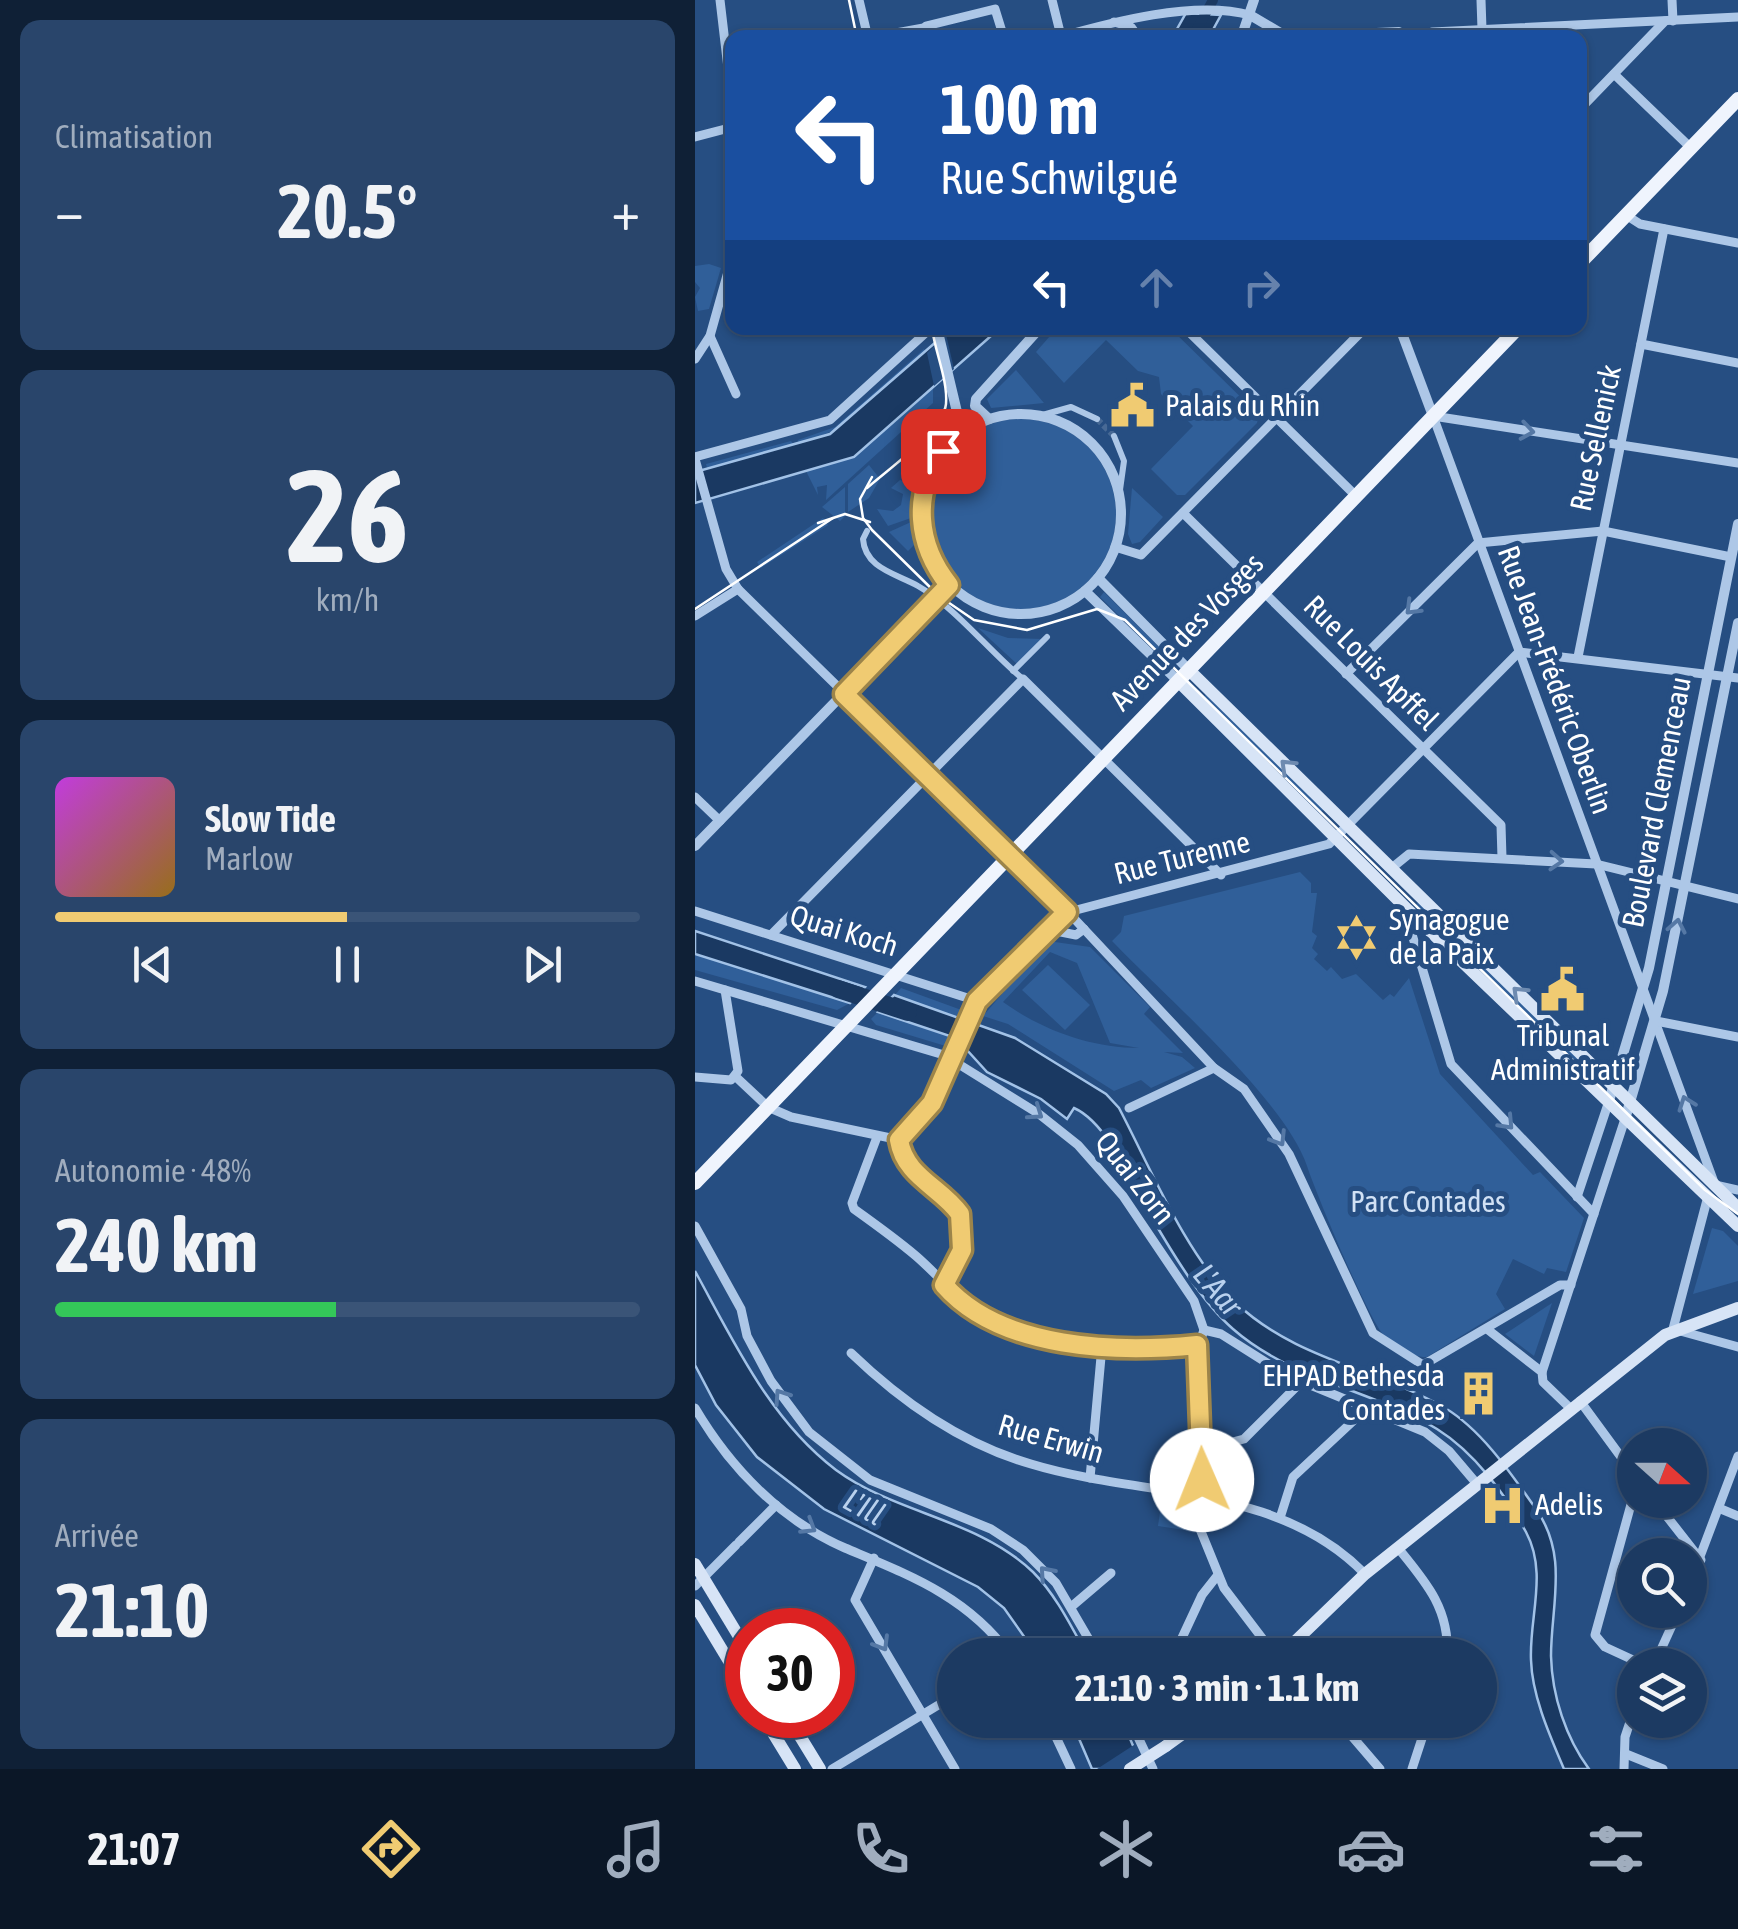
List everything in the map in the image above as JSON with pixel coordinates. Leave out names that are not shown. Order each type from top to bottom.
[{"type":"main road","points":[[1587,252],[1738,99]]},
{"type":"main road","name":"Avenue des Vosges","points":[[695,1183],[1511,335]]},
{"type":"main road","points":[[1184,675],[1349,824],[1738,1208]]},
{"type":"main road","points":[[1184,675],[1335,838],[1738,1226]]},
{"type":"main road","points":[[1298,1638],[1365,1574],[1673,1329],[1738,1308]]},
{"type":"main road","points":[[695,1564],[699,1581],[725,1618]]},
{"type":"main road","points":[[695,1605],[725,1655]]},
{"type":"main road","points":[[776,1738],[795,1769]]},
{"type":"main road","points":[[801,1738],[820,1769]]},
{"type":"main road","points":[[1130,1769],[1177,1738]]},
{"type":"street","points":[[720,0],[725,42]]},
{"type":"street","points":[[859,0],[868,30]]},
{"type":"street","points":[[1052,0],[1058,30]]},
{"type":"street","points":[[1244,30],[1254,0]]},
{"type":"street","points":[[1481,0],[1482,29]]},
{"type":"street","points":[[1587,102],[1669,21],[1671,0]]},
{"type":"street","points":[[1083,30],[1188,5],[1233,8],[1276,30]]},
{"type":"street","points":[[906,30],[995,10],[1001,30]]},
{"type":"street","points":[[1473,30],[1738,17]]},
{"type":"street","points":[[1111,22],[1133,30]]},
{"type":"street","points":[[1614,74],[1691,148]]},
{"type":"street","points":[[695,137],[725,129]]},
{"type":"street","points":[[1626,216],[1633,222],[1738,243]]},
{"type":"street","name":"Rue Sellenick","points":[[1579,657],[1664,229]]},
{"type":"street","points":[[695,360],[710,336],[725,283]]},
{"type":"street","points":[[929,335],[830,420],[696,460],[727,569],[738,589],[1067,912],[1214,1068],[1244,1089],[1279,1136],[1379,1341],[1423,1365],[1560,1286],[1571,1285]]},
{"type":"street","points":[[938,335],[962,432]]},
{"type":"street","points":[[989,419],[975,406],[976,399],[1034,335]]},
{"type":"street","points":[[1195,335],[1356,496]]},
{"type":"street","points":[[1115,548],[1141,554],[1358,335]]},
{"type":"street","points":[[1403,335],[1433,416],[1738,463]]},
{"type":"street","points":[[710,336],[736,394]]},
{"type":"street","points":[[1641,344],[1738,363]]},
{"type":"street","points":[[1097,419],[1071,407],[1039,416],[989,419],[962,432],[937,460],[922,500],[927,549],[949,585],[979,605],[1014,614],[1063,605],[1085,590],[1098,578],[1115,548],[1125,461],[1122,446],[1114,436]]},
{"type":"street","points":[[1039,416],[1063,423],[1091,443],[1112,473],[1119,496]]},
{"type":"street","name":"Rue Jean-Frédéric Oberlin","points":[[1433,416],[1715,1185]]},
{"type":"street","name":"Rue Louis Apffel","points":[[1183,513],[1501,825],[1502,858]]},
{"type":"street","name":"Boulevard Clemenceau","points":[[1608,1104],[1644,988],[1738,524]]},
{"type":"street","points":[[867,531],[863,539],[866,553],[893,578],[931,596],[1027,681],[1221,875]]},
{"type":"street","points":[[1346,674],[1479,542],[1603,531],[1731,557]]},
{"type":"street","points":[[1098,578],[1184,675]]},
{"type":"street","points":[[695,846],[844,694],[931,596],[949,585]]},
{"type":"street","points":[[695,616],[738,589]]},
{"type":"street","points":[[1085,590],[1184,675]]},
{"type":"street","name":"Boulevard Clemenceau","points":[[1625,1119],[1656,1021],[1733,677],[1738,622]]},
{"type":"street","points":[[1013,670],[1047,637]]},
{"type":"street","points":[[1335,838],[1519,652],[1733,677]]},
{"type":"street","points":[[771,935],[926,774],[1027,681]]},
{"type":"street","points":[[695,796],[720,821]]},
{"type":"street","name":"Rue Turenne","points":[[899,1140],[925,1114],[954,1060],[977,1001],[1067,912],[1221,875],[1323,846],[1335,838]]},
{"type":"street","points":[[1393,867],[1409,854],[1597,864],[1738,899]]},
{"type":"street","name":"Quai Koch","points":[[695,911],[891,979],[977,1001]]},
{"type":"street","points":[[1413,914],[1411,931],[1451,1064],[1594,1214]]},
{"type":"street","points":[[1046,929],[1075,935],[1084,930]]},
{"type":"street","name":"Quai Zorn","points":[[695,981],[954,1060],[1039,1114],[1079,1145],[1143,1224],[1197,1306],[1204,1330]]},
{"type":"street","points":[[725,990],[739,1064],[736,1077]]},
{"type":"street","points":[[1656,1021],[1738,1036]]},
{"type":"street","points":[[1129,1108],[1214,1068]]},
{"type":"street","points":[[695,1077],[736,1077]]},
{"type":"street","points":[[736,1077],[768,1108],[899,1140],[915,1172],[953,1205],[962,1220],[962,1250],[944,1282]]},
{"type":"street","points":[[1577,1197],[1608,1104]]},
{"type":"street","points":[[1617,1452],[1589,1414],[1543,1382],[1542,1372],[1625,1119]]},
{"type":"street","points":[[877,1137],[851,1203],[853,1209],[975,1310],[1009,1327],[1102,1346],[1197,1345]]},
{"type":"street","points":[[1715,1185],[1738,1190]]},
{"type":"street","points":[[1707,1200],[1673,1329],[1738,1348]]},
{"type":"street","points":[[695,1226],[741,1309],[747,1336],[788,1408],[828,1450],[871,1480],[1011,1540],[1045,1570],[1089,1638]]},
{"type":"street","points":[[1487,1329],[1542,1372]]},
{"type":"street","points":[[1266,1638],[1217,1576],[1198,1524],[1203,1450],[1197,1345],[1204,1330],[1221,1334],[1301,1382],[1433,1437],[1482,1480]]},
{"type":"street","points":[[1091,1478],[1102,1346]]},
{"type":"street","name":"Rue Erwin","points":[[851,1353],[891,1391],[965,1437],[1025,1463],[1199,1496],[1279,1518],[1328,1541],[1365,1574]]},
{"type":"street","points":[[1203,1450],[1245,1439],[1301,1382]]},
{"type":"street","points":[[695,1408],[732,1463],[776,1505],[842,1547],[874,1558],[955,1600],[993,1638]]},
{"type":"street","points":[[1279,1518],[1293,1477],[1367,1408]]},
{"type":"street","points":[[1707,1545],[1738,1456]]},
{"type":"street","points":[[699,1581],[776,1505]]},
{"type":"street","points":[[1721,1510],[1738,1516]]},
{"type":"street","points":[[1617,1653],[1605,1648],[1595,1636],[1627,1518]]},
{"type":"street","points":[[1668,1518],[1684,1538]]},
{"type":"street","points":[[1397,1548],[1436,1598],[1445,1621],[1446,1638]]},
{"type":"street","points":[[874,1558],[855,1600],[955,1769]]},
{"type":"street","points":[[1071,1606],[1111,1573]]},
{"type":"street","points":[[1182,1638],[1202,1595],[1217,1576]]},
{"type":"street","points":[[832,1769],[937,1706]]},
{"type":"street","points":[[1056,1738],[1071,1769]]},
{"type":"street","points":[[1138,1738],[1153,1769]]},
{"type":"street","points":[[1353,1738],[1380,1769]]},
{"type":"street","points":[[1412,1769],[1422,1738]]},
{"type":"street","points":[[1623,1769],[1625,1738]]},
{"type":"street","points":[[1625,1754],[1663,1769]]},
{"type":"green space","points":[[709,264],[721,268],[709,309],[698,311],[695,297],[700,288],[695,282],[695,266]]},
{"type":"green space","points":[[1051,335],[1177,335],[1259,415],[1257,423],[1185,495],[1177,495],[1151,469],[1193,426],[1161,394],[1159,377],[1138,371],[1106,340],[1064,383],[1036,352]]},
{"type":"green space","points":[[924,349],[926,353],[838,429],[799,444],[798,440],[835,427]]},
{"type":"green space","points":[[1016,370],[1044,403],[991,408],[987,399]]},
{"type":"green space","points":[[933,387],[933,403],[826,500],[827,485],[817,487],[818,495],[806,471],[854,457]]},
{"type":"green space","points":[[1021,419],[1057,427],[1088,447],[1108,478],[1116,514],[1108,550],[1088,581],[1057,601],[1021,609],[985,601],[954,581],[934,550],[926,514],[934,478],[954,447],[985,427]]},
{"type":"green space","points":[[791,441],[794,445],[707,468],[706,464]]},
{"type":"green space","points":[[869,465],[880,479],[869,498],[848,512],[848,484]]},
{"type":"green space","points":[[900,480],[915,485],[911,518],[888,526],[877,509],[893,511],[901,505],[903,494],[891,488]]},
{"type":"green space","points":[[845,487],[845,516],[840,521],[822,507]]},
{"type":"green space","points":[[1132,488],[1163,517],[1140,542],[1132,544],[1128,534]]},
{"type":"green space","points":[[823,518],[828,525],[761,568],[757,562]]},
{"type":"green space","points":[[911,522],[915,544],[908,551],[889,532]]},
{"type":"green space","points":[[1104,592],[1165,653],[1161,657],[1100,597]]},
{"type":"green space","points":[[978,628],[1008,638],[1043,639],[1017,664]]},
{"type":"green space","points":[[1207,693],[1324,809],[1320,813],[1203,698]]},
{"type":"green space","name":"Parc Contades","points":[[1300,872],[1311,883],[1311,893],[1317,893],[1312,932],[1317,936],[1312,948],[1318,954],[1314,959],[1327,971],[1331,967],[1342,979],[1356,974],[1383,1000],[1390,994],[1394,997],[1409,978],[1440,1074],[1533,1175],[1540,1172],[1584,1218],[1566,1272],[1547,1268],[1544,1274],[1513,1259],[1496,1294],[1505,1309],[1427,1357],[1400,1348],[1378,1328],[1307,1166],[1274,1110],[1220,1049],[1112,941],[1121,932],[1124,916]]},
{"type":"green space","points":[[1419,901],[1601,1080],[1598,1087],[1415,906]]},
{"type":"green space","points":[[1048,941],[1090,947],[1150,1007],[1144,1014],[1183,1053],[1164,1052],[1182,1057],[1195,1068],[1151,1088],[1141,1080],[1114,1091],[1008,1024],[983,1016]],"holes":[[[1050,952],[1077,963],[1110,1043],[1139,1048],[1103,1045],[1068,1036],[1003,1002]]]},
{"type":"green space","points":[[695,954],[850,1003],[837,1010],[695,970]]},
{"type":"green space","points":[[1048,965],[1090,1005],[1065,1030],[1022,990]]},
{"type":"green space","points":[[901,988],[967,1012],[964,1019],[894,996]]},
{"type":"green space","points":[[878,1012],[956,1038],[949,1047],[876,1025],[871,1019]]},
{"type":"green space","points":[[1712,1228],[1723,1231],[1738,1246],[1738,1281],[1693,1294]]},
{"type":"green space","points":[[1552,1303],[1534,1356],[1505,1334]]},
{"type":"green space","points":[[1162,1497],[1195,1501],[1191,1531],[1158,1526]]},
{"type":"water","points":[[1186,13],[1221,15],[1213,30],[1176,30]]},
{"type":"water","points":[[944,335],[992,335],[854,457],[695,503],[695,472],[830,434]]},
{"type":"water","points":[[695,931],[865,987],[850,1003],[695,954]]},
{"type":"water","points":[[894,995],[1015,1038],[1106,1094],[1119,1108],[1185,1236],[1236,1303],[1284,1338],[1445,1408],[1484,1441],[1536,1509],[1552,1545],[1556,1581],[1551,1656],[1554,1686],[1567,1730],[1589,1769],[1564,1769],[1538,1702],[1531,1644],[1536,1563],[1526,1532],[1488,1475],[1437,1429],[1280,1361],[1233,1329],[1188,1276],[1098,1127],[1074,1108],[1067,1119],[1041,1099],[987,1072],[956,1038],[878,1012]]},
{"type":"water","name":"L'Ill","points":[[695,1271],[755,1378],[813,1450],[859,1485],[962,1528],[1011,1554],[1049,1591],[1078,1638],[1025,1638],[1004,1608],[978,1587],[824,1509],[757,1457],[716,1405],[695,1365]]},
{"type":"water","points":[[1079,1738],[1130,1738],[1143,1769],[1092,1769]]},
{"type":"pier","points":[[946,335],[954,369],[934,386],[927,353]]},
{"type":"pier","points":[[1137,1743],[1148,1769],[1097,1769]]},
{"type":"waterway","points":[[1196,30],[1213,0]]},
{"type":"waterway","name":"L'Aar","points":[[838,989],[908,1012]]},
{"type":"tunnel","points":[[1097,419],[1114,436]]},
{"type":"tram line","points":[[849,0],[855,30]]},
{"type":"tram line","points":[[867,488],[925,438],[943,415],[945,385],[934,335]]},
{"type":"tram line","points":[[872,477],[860,499],[863,518],[939,596],[974,620],[1027,630],[1097,609],[1125,620],[1705,1190],[1738,1214]]},
{"type":"tram line","points":[[818,523],[845,514],[870,522]]},
{"type":"tram line","points":[[695,609],[833,518]]},
{"type":"place","name":"Palais du Rhin","points":[[1132,406]]},
{"type":"place","name":"Synagogue de la Paix","points":[[1356,937]]},
{"type":"place","name":"Tribunal Administratif","points":[[1563,989]]},
{"type":"place","name":"EHPAD Bethesda Contades","points":[[1478,1393]]},
{"type":"place","name":"Adelis","points":[[1502,1505]]},
{"type":"route","points":[[943,451],[925,488],[921,524],[931,559],[949,585],[844,694],[1067,912],[977,1001],[932,1103],[907,1136],[899,1140],[900,1147],[922,1180],[960,1214],[964,1243],[944,1285],[975,1310],[1029,1334],[1084,1344],[1150,1348],[1197,1345],[1202,1480]]}]
